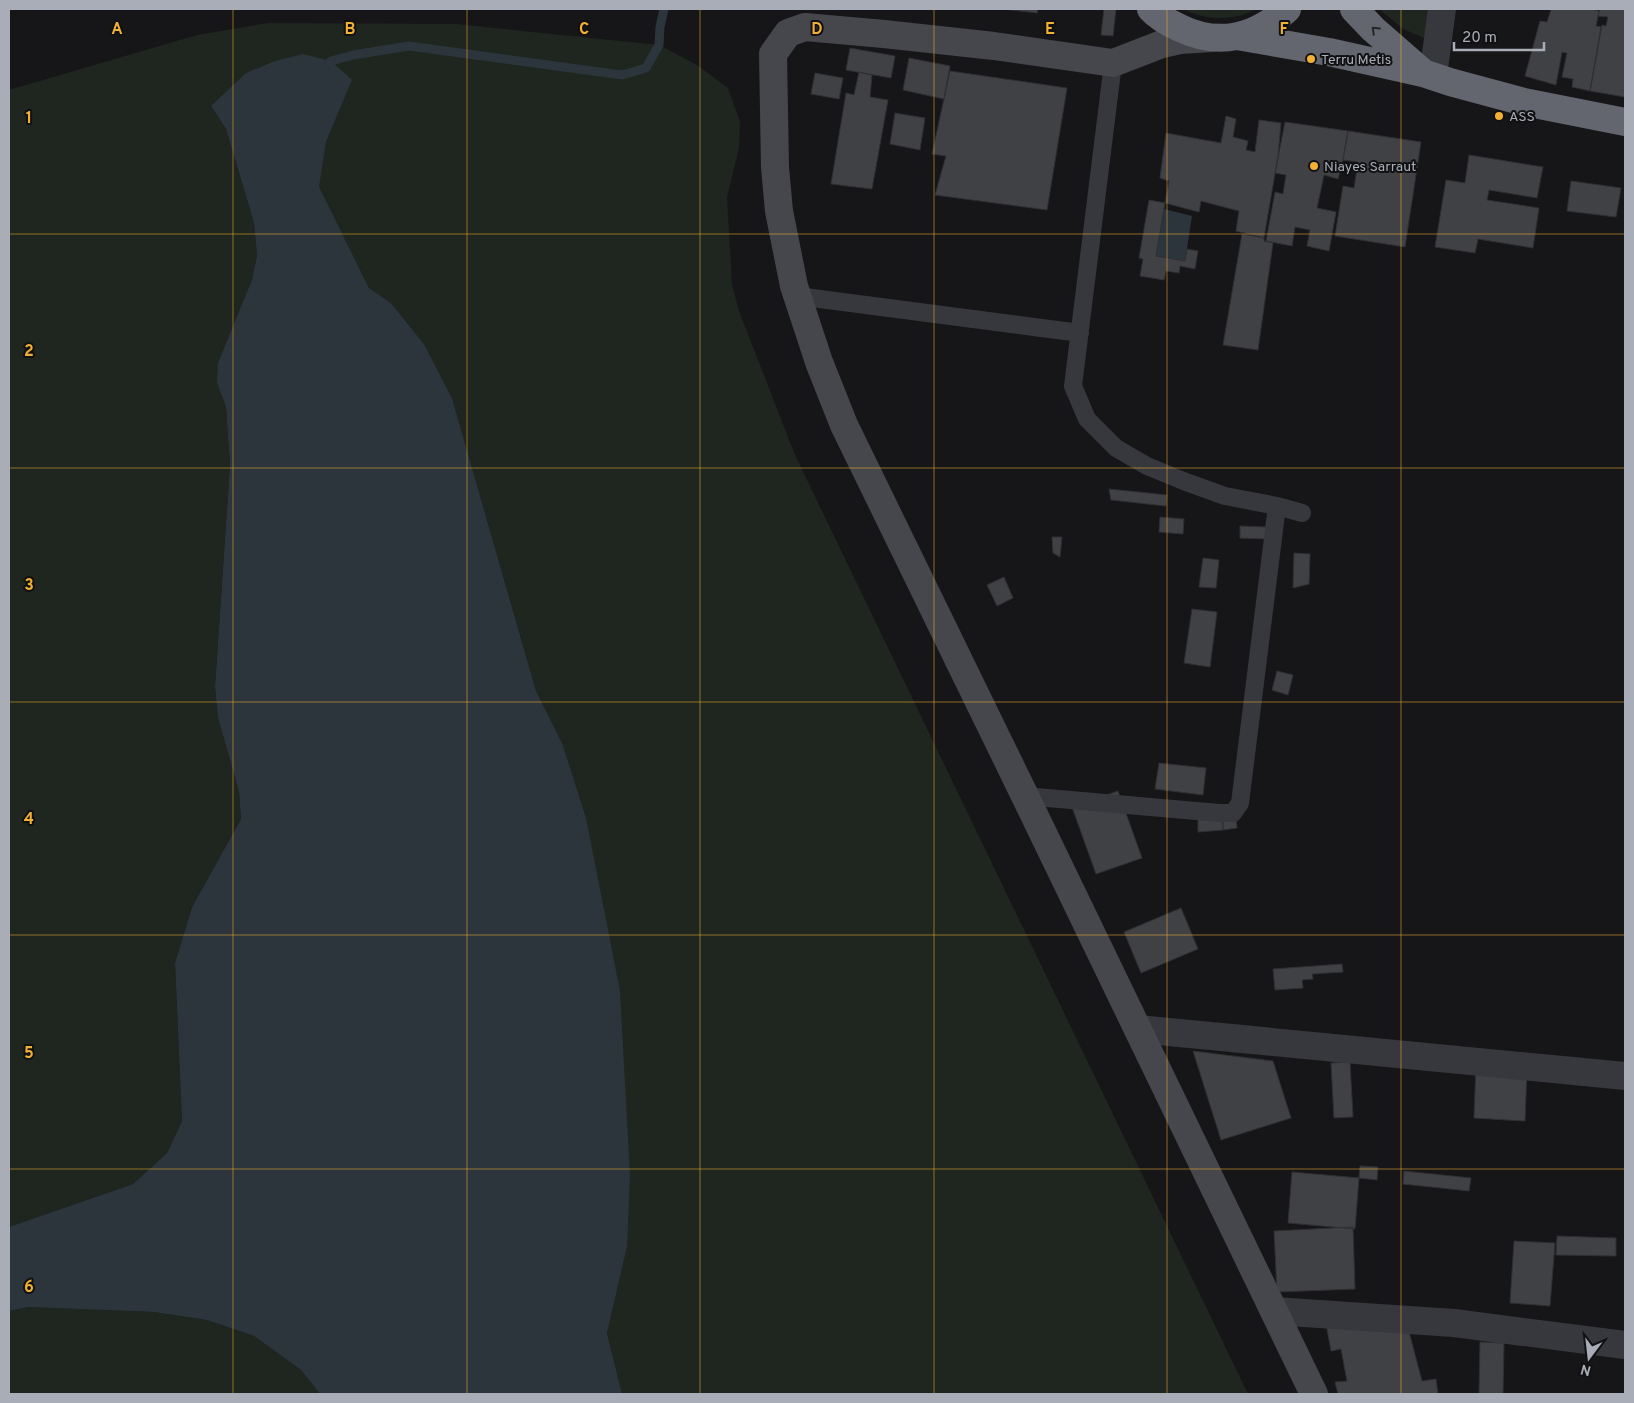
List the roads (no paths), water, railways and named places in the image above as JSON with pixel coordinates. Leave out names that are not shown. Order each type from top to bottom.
[{"type":"highway","points":[[1225,37],[1256,30],[1274,20],[1287,9]]},
{"type":"highway","points":[[1354,9],[1380,35],[1428,74]]},
{"type":"highway","points":[[1153,11],[1168,23],[1189,33],[1298,45],[1428,74],[1524,102],[1625,122]]},
{"type":"street","points":[[1428,74],[1442,9]]},
{"type":"street","points":[[1142,51],[1148,42],[1153,11]]},
{"type":"street","points":[[1225,37],[1180,40],[1162,44],[1113,62],[994,46],[805,27],[788,32],[773,54],[775,167],[779,211],[794,286],[844,425],[1026,796],[1314,1394]]},
{"type":"street","points":[[1138,1029],[1625,1076]]},
{"type":"street","points":[[1274,1311],[1454,1323],[1625,1346]]},
{"type":"lane","points":[[1113,62],[1073,386],[1087,419],[1116,448],[1147,466],[1225,496],[1302,513]]},
{"type":"lane","points":[[797,296],[1080,333]]},
{"type":"lane","points":[[1026,796],[1219,813],[1233,812],[1240,803],[1277,506]]},
{"type":"waterway","points":[[324,70],[331,61],[353,55],[409,46],[622,75],[646,68],[659,45],[664,9]]},
{"type":"place","name":"Terru Metis","points":[[1311,59]]},
{"type":"place","name":"ASS","points":[[1499,116]]},
{"type":"place","name":"Niayes Sarraut","points":[[1314,166]]}]
